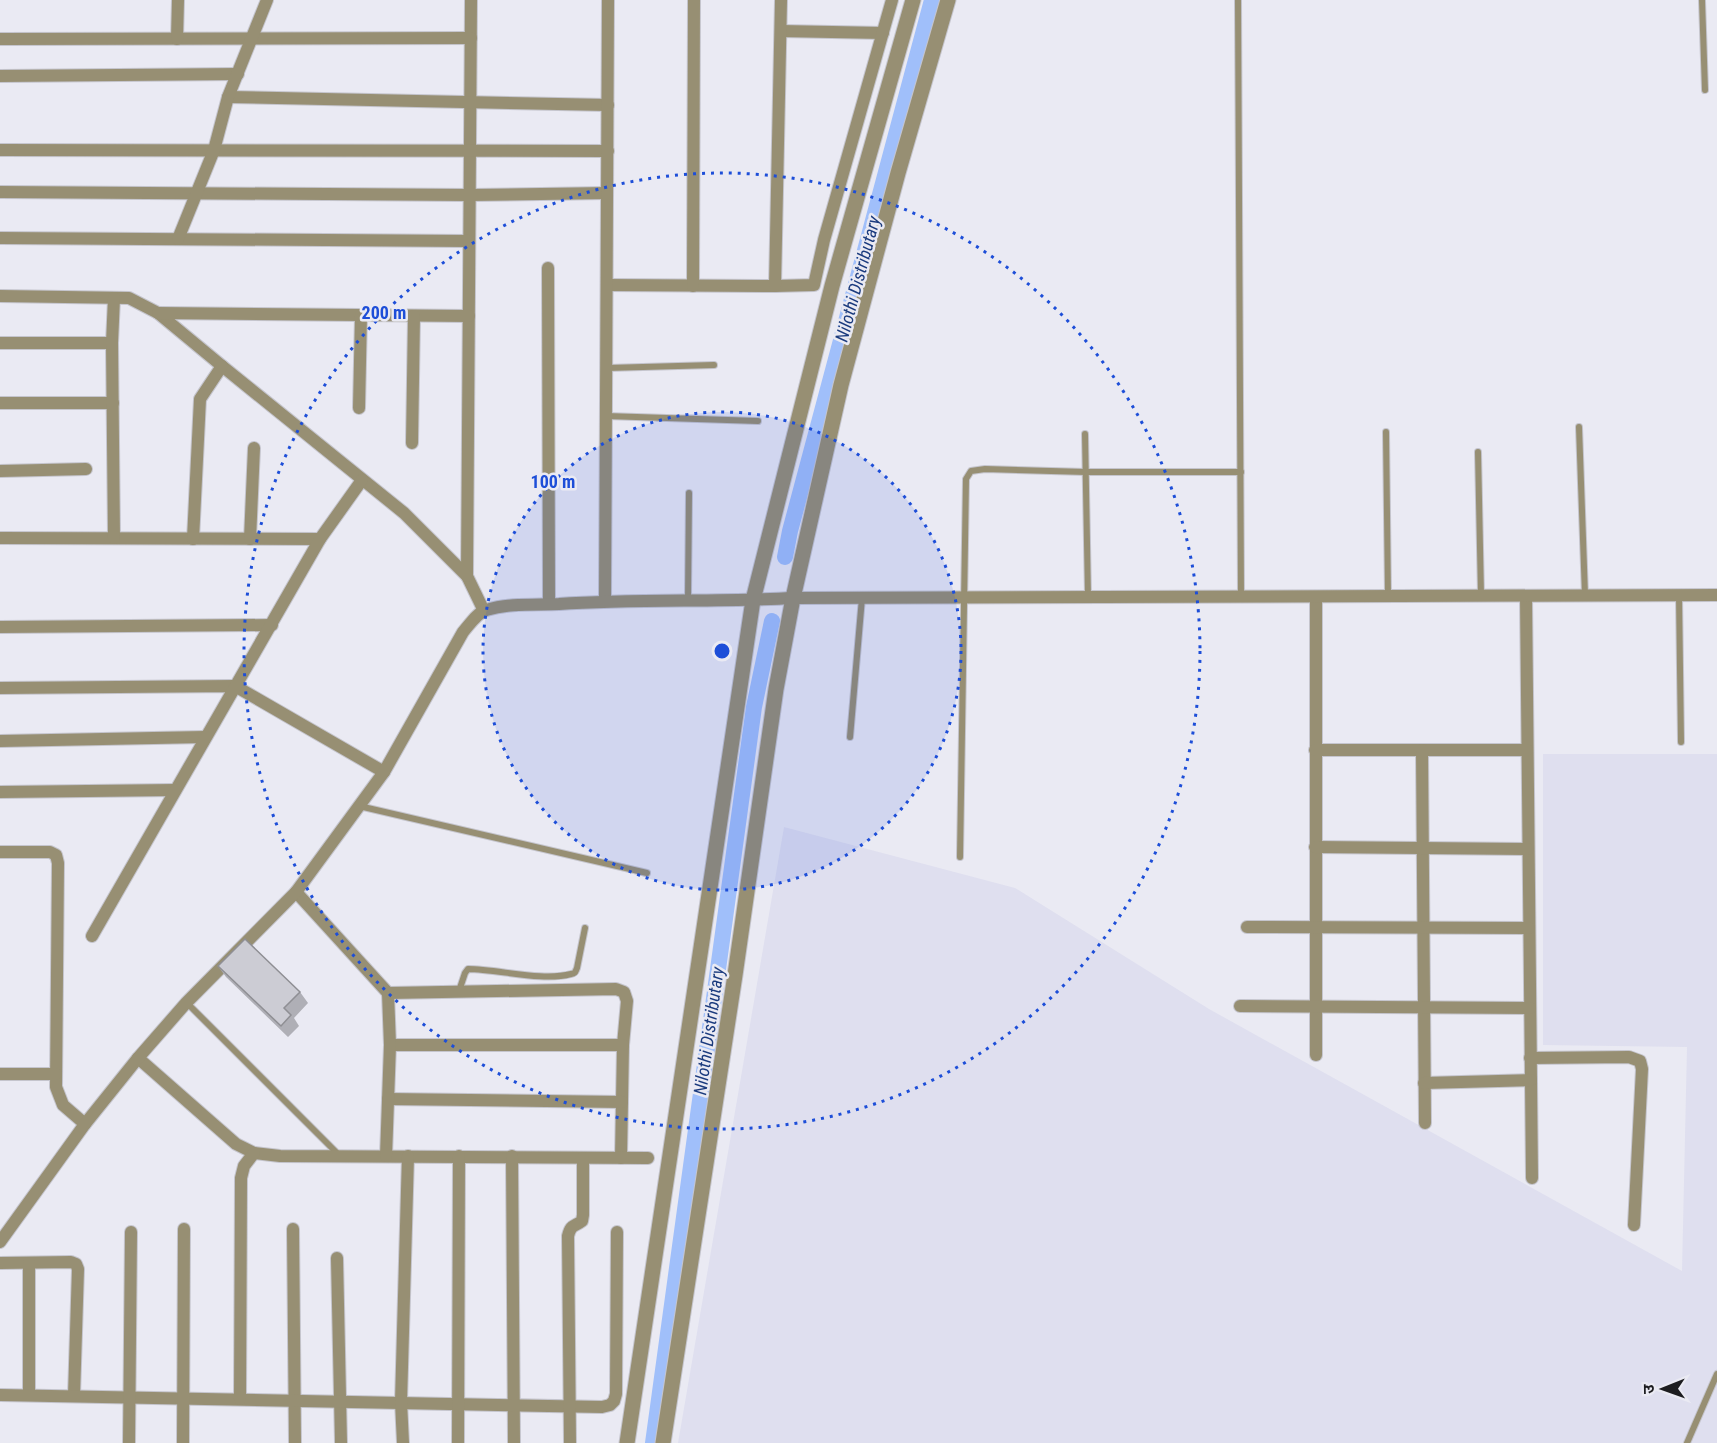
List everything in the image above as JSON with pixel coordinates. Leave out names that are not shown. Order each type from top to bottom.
[{"type":"street","points":[[177,39],[178,0]]},
{"type":"street","points":[[178,239],[214,150],[228,97],[267,0]]},
{"type":"street","points":[[467,576],[471,0]]},
{"type":"street","points":[[605,601],[608,0]]},
{"type":"street","points":[[693,286],[694,0]]},
{"type":"street","points":[[775,286],[781,0]]},
{"type":"street","points":[[814,285],[824,240],[892,0]]},
{"type":"street","points":[[627,1443],[753,600],[832,286],[913,0]]},
{"type":"street","points":[[663,1443],[776,689],[793,598],[844,374],[898,173],[948,0]]},
{"type":"street","points":[[781,31],[883,33]]},
{"type":"street","points":[[0,39],[471,38]]},
{"type":"street","points":[[0,76],[237,74]]},
{"type":"street","points":[[228,97],[608,105]]},
{"type":"street","points":[[0,150],[608,151]]},
{"type":"street","points":[[0,192],[470,195],[607,193]]},
{"type":"street","points":[[0,238],[469,242]]},
{"type":"street","points":[[548,268],[549,604]]},
{"type":"street","points":[[607,285],[832,286]]},
{"type":"street","points":[[0,296],[129,298],[158,313],[404,513],[467,576],[484,611]]},
{"type":"street","points":[[114,298],[112,343],[114,538]]},
{"type":"street","points":[[158,313],[469,316]]},
{"type":"street","points":[[359,408],[361,315]]},
{"type":"street","points":[[412,443],[414,316]]},
{"type":"street","points":[[0,343],[112,343]]},
{"type":"street","points":[[193,539],[200,399],[222,366]]},
{"type":"street","points":[[0,403],[113,403]]},
{"type":"street","points":[[250,539],[254,448]]},
{"type":"street","points":[[0,471],[86,469]]},
{"type":"street","points":[[92,936],[320,539],[362,480]]},
{"type":"street","points":[[0,538],[320,539]]},
{"type":"street","points":[[0,1242],[85,1124],[138,1058],[186,1003],[296,892],[384,772],[463,632],[484,611],[519,605],[605,601],[793,598],[1717,595]]},
{"type":"street","points":[[1526,596],[1532,1178]]},
{"type":"street","points":[[1316,597],[1316,1055]]},
{"type":"street","points":[[0,627],[272,625]]},
{"type":"street","points":[[0,688],[235,686],[384,772]]},
{"type":"street","points":[[0,741],[205,737]]},
{"type":"street","points":[[1315,750],[1527,750]]},
{"type":"street","points":[[1422,750],[1425,1123]]},
{"type":"street","points":[[0,792],[175,790]]},
{"type":"street","points":[[1316,847],[1528,849]]},
{"type":"street","points":[[0,852],[50,852],[56,855],[58,863],[56,1087],[63,1105],[85,1124]]},
{"type":"street","points":[[296,892],[388,993],[390,1045],[386,1156]]},
{"type":"street","points":[[1247,927],[1529,928]]},
{"type":"street","points":[[388,993],[616,988],[624,992],[627,1001],[623,1045],[621,1158]]},
{"type":"street","points":[[1240,1006],[1530,1008]]},
{"type":"street","points":[[390,1045],[623,1045]]},
{"type":"street","points":[[1530,1058],[1629,1057],[1640,1061],[1642,1070],[1634,1225]]},
{"type":"street","points":[[138,1058],[236,1144],[254,1153],[280,1156],[648,1158]]},
{"type":"street","points":[[0,1074],[56,1074]]},
{"type":"street","points":[[1424,1083],[1531,1080]]},
{"type":"street","points":[[388,1099],[622,1102]]},
{"type":"street","points":[[240,1399],[241,1178],[244,1166],[254,1153]]},
{"type":"street","points":[[403,1443],[401,1402],[408,1156]]},
{"type":"street","points":[[458,1443],[459,1156]]},
{"type":"street","points":[[512,1156],[514,1443]]},
{"type":"street","points":[[570,1443],[568,1236],[573,1225],[582,1221],[583,1158]]},
{"type":"street","points":[[293,1228],[295,1443]]},
{"type":"street","points":[[183,1443],[184,1229]]},
{"type":"street","points":[[129,1443],[130,1232]]},
{"type":"street","points":[[0,1395],[610,1405],[616,1394],[617,1232]]},
{"type":"street","points":[[337,1258],[341,1443]]},
{"type":"street","points":[[0,1263],[71,1262],[76,1264],[78,1269],[74,1396]]},
{"type":"street","points":[[28,1263],[29,1395]]},
{"type":"lane","points":[[1238,0],[1241,597]]},
{"type":"lane","points":[[1702,0],[1705,90]]},
{"type":"lane","points":[[607,368],[714,365]]},
{"type":"lane","points":[[606,416],[758,421]]},
{"type":"lane","points":[[1580,427],[1584,595]]},
{"type":"lane","points":[[1386,432],[1388,597]]},
{"type":"lane","points":[[1085,434],[1088,597]]},
{"type":"lane","points":[[1478,452],[1481,596]]},
{"type":"lane","points":[[960,857],[966,479],[971,471],[985,469],[1086,472],[1241,472]]},
{"type":"lane","points":[[688,600],[689,493]]},
{"type":"lane","points":[[1678,595],[1681,742]]},
{"type":"lane","points":[[850,736],[862,598]]},
{"type":"lane","points":[[359,806],[647,873]]},
{"type":"lane","points":[[459,992],[468,969],[550,976],[575,972],[585,928]]},
{"type":"lane","points":[[186,1003],[340,1156]]},
{"type":"lane","points":[[1687,1443],[1717,1374]]},
{"type":"shaded area","points":[[1543,754],[1717,754],[1717,1443],[678,1443],[784,827],[1015,888],[1209,1009],[1682,1271],[1687,1047],[1543,1045]]},
{"type":"building","points":[[245,939],[300,992],[284,1008],[291,1015],[281,1026],[218,966]]},
{"type":"waterway","name":"Nilothi Distributary","points":[[785,557],[790,531],[932,0]]},
{"type":"waterway","name":"Nilothi Distributary","points":[[653,1443],[754,707],[772,621]]}]
